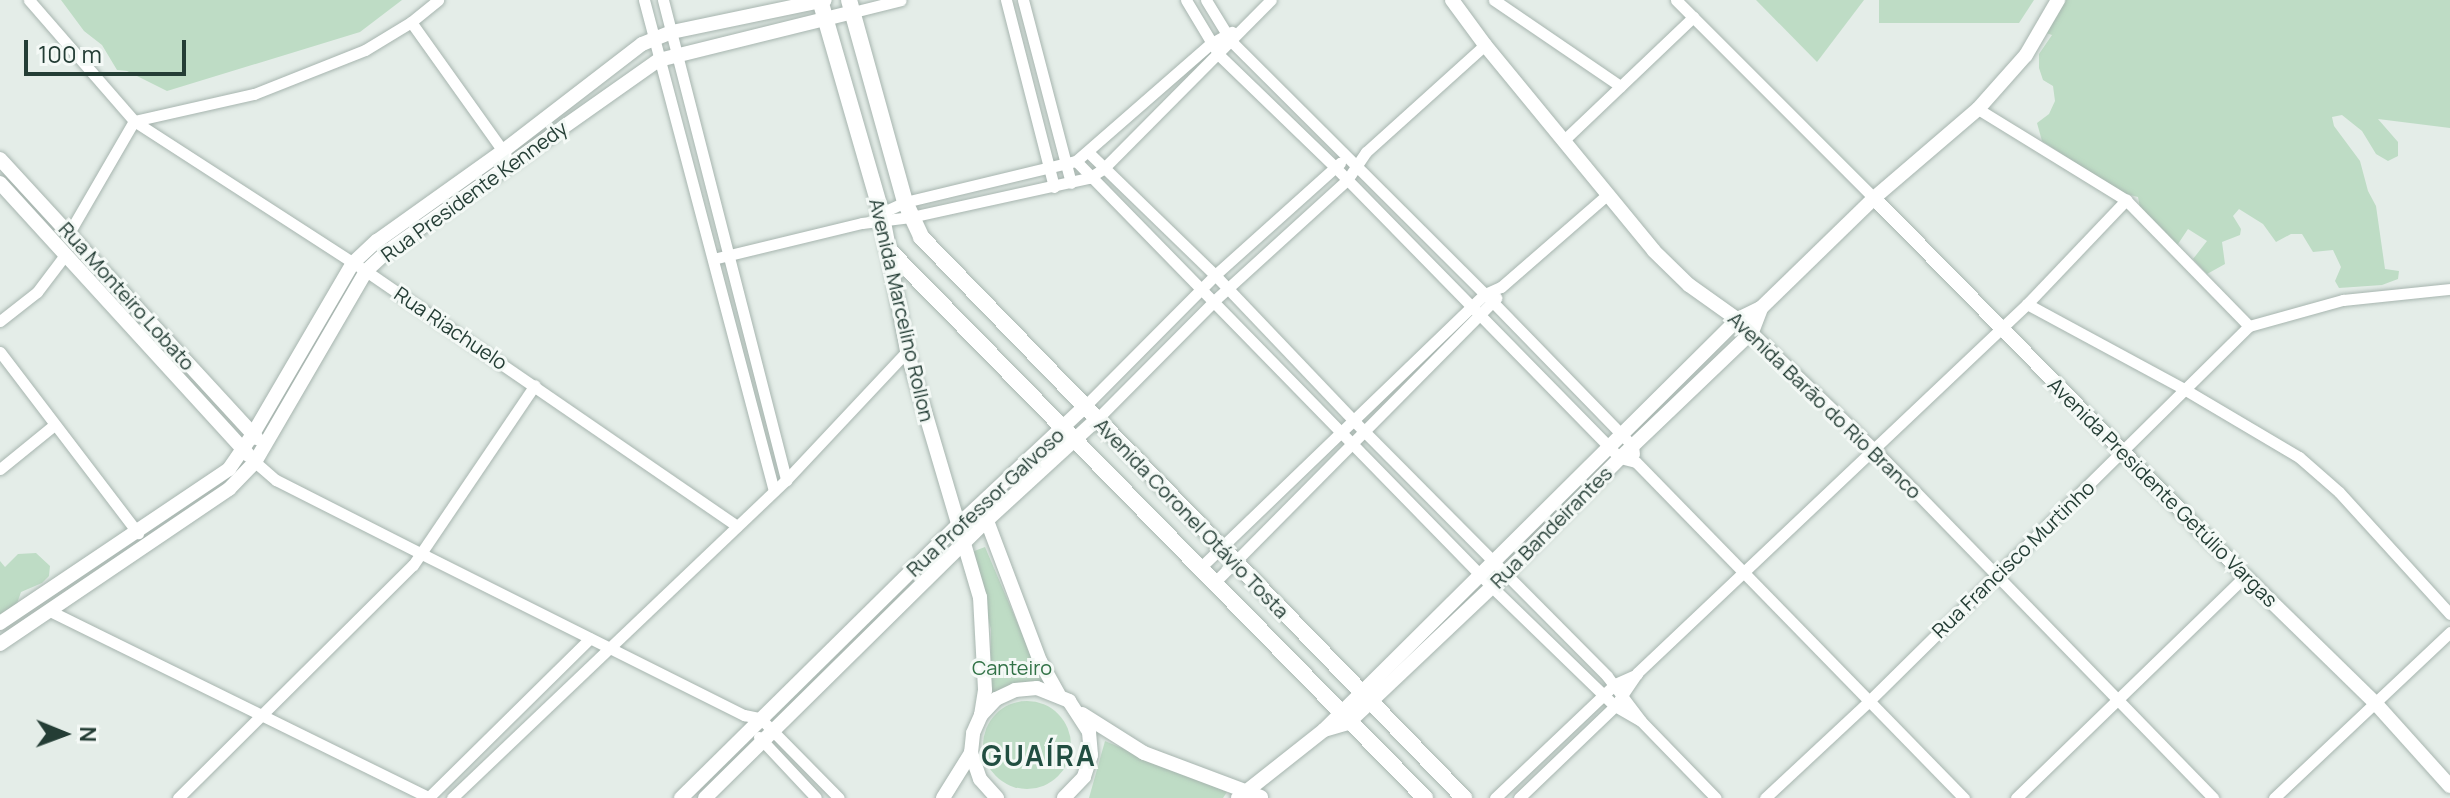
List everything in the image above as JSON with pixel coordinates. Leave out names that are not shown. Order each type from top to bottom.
[{"type":"main road","name":"Avenida Marcelino Rollon","points":[[821,0],[882,216],[888,249]]},
{"type":"main road","name":"Avenida Marcelino Rollon","points":[[851,6],[908,209],[921,237]]},
{"type":"main road","name":"Avenida Coronel Otávio Tosta","points":[[921,237],[1464,798]]},
{"type":"main road","name":"Avenida Coronel Otávio Tosta","points":[[888,249],[1202,566],[1290,662],[1425,798]]},
{"type":"main road","points":[[952,314],[972,290]]},
{"type":"main road","points":[[1144,508],[1161,487]]},
{"type":"main road","points":[[1290,662],[1312,642]]},
{"type":"street","name":"Rua Riachuelo","points":[[29,0],[134,121],[360,267],[737,526]]},
{"type":"street","points":[[69,233],[134,121],[254,94],[365,50],[411,22],[438,0]]},
{"type":"street","points":[[644,0],[774,491]]},
{"type":"street","points":[[663,0],[786,480]]},
{"type":"street","name":"Rua Presidente Kennedy","points":[[508,157],[654,38],[821,0]]},
{"type":"street","name":"Rua Presidente Kennedy","points":[[0,644],[229,489],[255,462],[259,440],[377,241],[659,60],[824,19],[851,6],[901,0]]},
{"type":"street","points":[[1006,0],[1054,187]]},
{"type":"street","points":[[1023,0],[1071,163],[1071,183]]},
{"type":"street","points":[[1186,0],[1219,55],[1333,165],[1614,452],[1636,462],[1964,798]]},
{"type":"street","points":[[1206,0],[1228,37],[1354,160],[1633,446],[1636,462]]},
{"type":"street","points":[[713,259],[862,223],[984,183],[1071,163],[1088,152],[1210,44],[1240,30],[1271,0]]},
{"type":"street","name":"Avenida Barão do Rio Branco","points":[[1452,0],[1485,45],[1654,251],[1689,285],[1738,319],[1873,448],[2213,798]]},
{"type":"street","points":[[1494,0],[1620,86]]},
{"type":"street","points":[[1676,0],[1874,198]]},
{"type":"street","name":"Rua Bandeirantes","points":[[1241,794],[1269,776],[1435,642],[1492,587],[1559,520],[1614,452],[1621,435],[1738,319],[1761,308],[1874,198],[1978,109],[2026,55],[2058,0]]},
{"type":"street","points":[[1563,141],[1693,17]]},
{"type":"street","points":[[411,22],[508,157]]},
{"type":"street","points":[[908,209],[987,201],[1089,178],[1103,169],[1219,55],[1228,37]]},
{"type":"street","name":"Rua Professor Galvoso","points":[[705,798],[987,520],[1070,433],[1084,407],[1215,275],[1333,165],[1354,160],[1366,152],[1485,45]]},
{"type":"street","points":[[1978,109],[2126,200],[2249,326]]},
{"type":"street","points":[[1088,152],[1215,275],[1354,421],[1615,684],[1641,721],[1716,798]]},
{"type":"street","name":"Rua Monteiro Lobato","points":[[0,159],[259,440]]},
{"type":"street","name":"Rua Professor Galvoso","points":[[684,797],[752,720],[981,504],[1070,433],[1096,420],[1215,300],[1347,180],[1354,160]]},
{"type":"street","points":[[1071,163],[1215,300],[1492,587],[1615,706],[1641,721]]},
{"type":"street","name":"Rua Monteiro Lobato","points":[[0,183],[255,462]]},
{"type":"street","points":[[984,183],[987,201]]},
{"type":"street","points":[[1202,566],[1471,308],[1490,298],[1607,195]]},
{"type":"street","name":"Avenida Presidente Getúlio Vargas","points":[[1874,198],[2245,576],[2377,705],[2450,786]]},
{"type":"street","points":[[1519,798],[1615,706],[1637,673],[2027,304],[2126,200]]},
{"type":"street","points":[[1151,238],[1161,226]]},
{"type":"street","name":"Avenida Marcelino Rollon","points":[[888,249],[907,351],[980,597],[984,635],[985,690],[981,715],[973,733],[971,753],[943,798]]},
{"type":"street","points":[[0,321],[37,292],[65,255]]},
{"type":"street","name":"Rua Francisco Murtinho","points":[[1765,798],[1869,701],[1995,573],[2123,453],[2249,326],[2343,300],[2450,289]]},
{"type":"street","points":[[1215,582],[1351,443],[1480,318],[1490,298]]},
{"type":"street","points":[[2027,304],[2184,389],[2299,457],[2339,492],[2450,614]]},
{"type":"street","name":"Rua Bandeirantes","points":[[1364,698],[1424,629],[1548,508],[1614,452],[1633,446],[1752,332],[1761,308]]},
{"type":"street","points":[[452,798],[786,480],[907,351]]},
{"type":"street","points":[[0,352],[53,426],[138,533]]},
{"type":"street","points":[[178,798],[422,554],[535,385]]},
{"type":"street","points":[[0,469],[53,426]]},
{"type":"street","name":"Rua Presidente Kennedy","points":[[0,623],[229,469],[244,449],[259,440]]},
{"type":"street","points":[[255,462],[276,480],[752,720],[839,798]]},
{"type":"street","points":[[1415,508],[1428,495]]},
{"type":"street","points":[[981,504],[1040,661],[1058,694],[1144,753],[1241,794],[1261,798]]},
{"type":"street","points":[[1548,508],[1559,520]]},
{"type":"street","points":[[2016,798],[2245,576]]},
{"type":"street","points":[[876,606],[887,618]]},
{"type":"street","points":[[50,611],[430,798],[590,638]]},
{"type":"street","points":[[1424,629],[1435,642]]},
{"type":"street","points":[[1550,643],[1562,631]]},
{"type":"street","points":[[2274,798],[2377,705],[2450,632]]},
{"type":"street","points":[[1495,798],[1615,684],[1637,673]]},
{"type":"street","points":[[981,715],[996,699],[1015,690],[1037,688],[1058,694]]},
{"type":"street","points":[[532,696],[545,708]]},
{"type":"street","points":[[1064,798],[1084,777],[1091,755],[1089,732],[1079,711]]},
{"type":"street","points":[[767,734],[816,798]]},
{"type":"street","points":[[1544,752],[1555,764]]},
{"type":"street","points":[[971,753],[980,779],[997,798]]},
{"type":"street","name":"Rua Bandeirantes","points":[[1261,798],[1269,776]]},
{"type":"green space","points":[[61,0],[402,0],[360,32],[167,91],[127,71],[117,70],[102,45],[84,31]]},
{"type":"green space","points":[[1756,0],[1864,0],[1817,62]]},
{"type":"green space","points":[[1879,0],[2034,0],[2019,23],[1879,23]]},
{"type":"green space","points":[[2061,0],[2450,0],[2450,128],[2378,119],[2398,142],[2398,156],[2388,161],[2376,154],[2362,131],[2342,115],[2332,117],[2334,126],[2360,161],[2368,191],[2376,206],[2385,269],[2399,271],[2398,279],[2382,285],[2339,288],[2335,281],[2341,267],[2333,250],[2313,252],[2302,234],[2291,234],[2276,242],[2263,224],[2239,209],[2233,216],[2241,229],[2240,235],[2222,242],[2225,264],[2207,274],[2193,259],[2207,241],[2188,229],[2176,247],[2140,208],[2138,197],[2122,193],[2042,141],[2037,123],[2049,114],[2055,101],[2053,86],[2043,80],[2039,54],[2052,35],[2046,33]]},
{"type":"green space","name":"Canteiro","points":[[985,547],[1044,685],[990,699],[991,629],[969,553]]},
{"type":"green space","points":[[36,553],[50,566],[49,576],[42,583],[21,592],[13,615],[0,621],[0,561],[5,567],[18,554]]},
{"type":"green space","points":[[1027,701],[1044,704],[1058,714],[1068,728],[1071,745],[1068,762],[1058,776],[1044,786],[1027,789],[1010,786],[996,776],[986,762],[983,745],[986,728],[996,714],[1010,704]]},
{"type":"green space","points":[[1105,741],[1227,792],[1223,798],[1089,798]]},
{"type":"district","name":"GUAÍRA","points":[[1039,755]]}]
